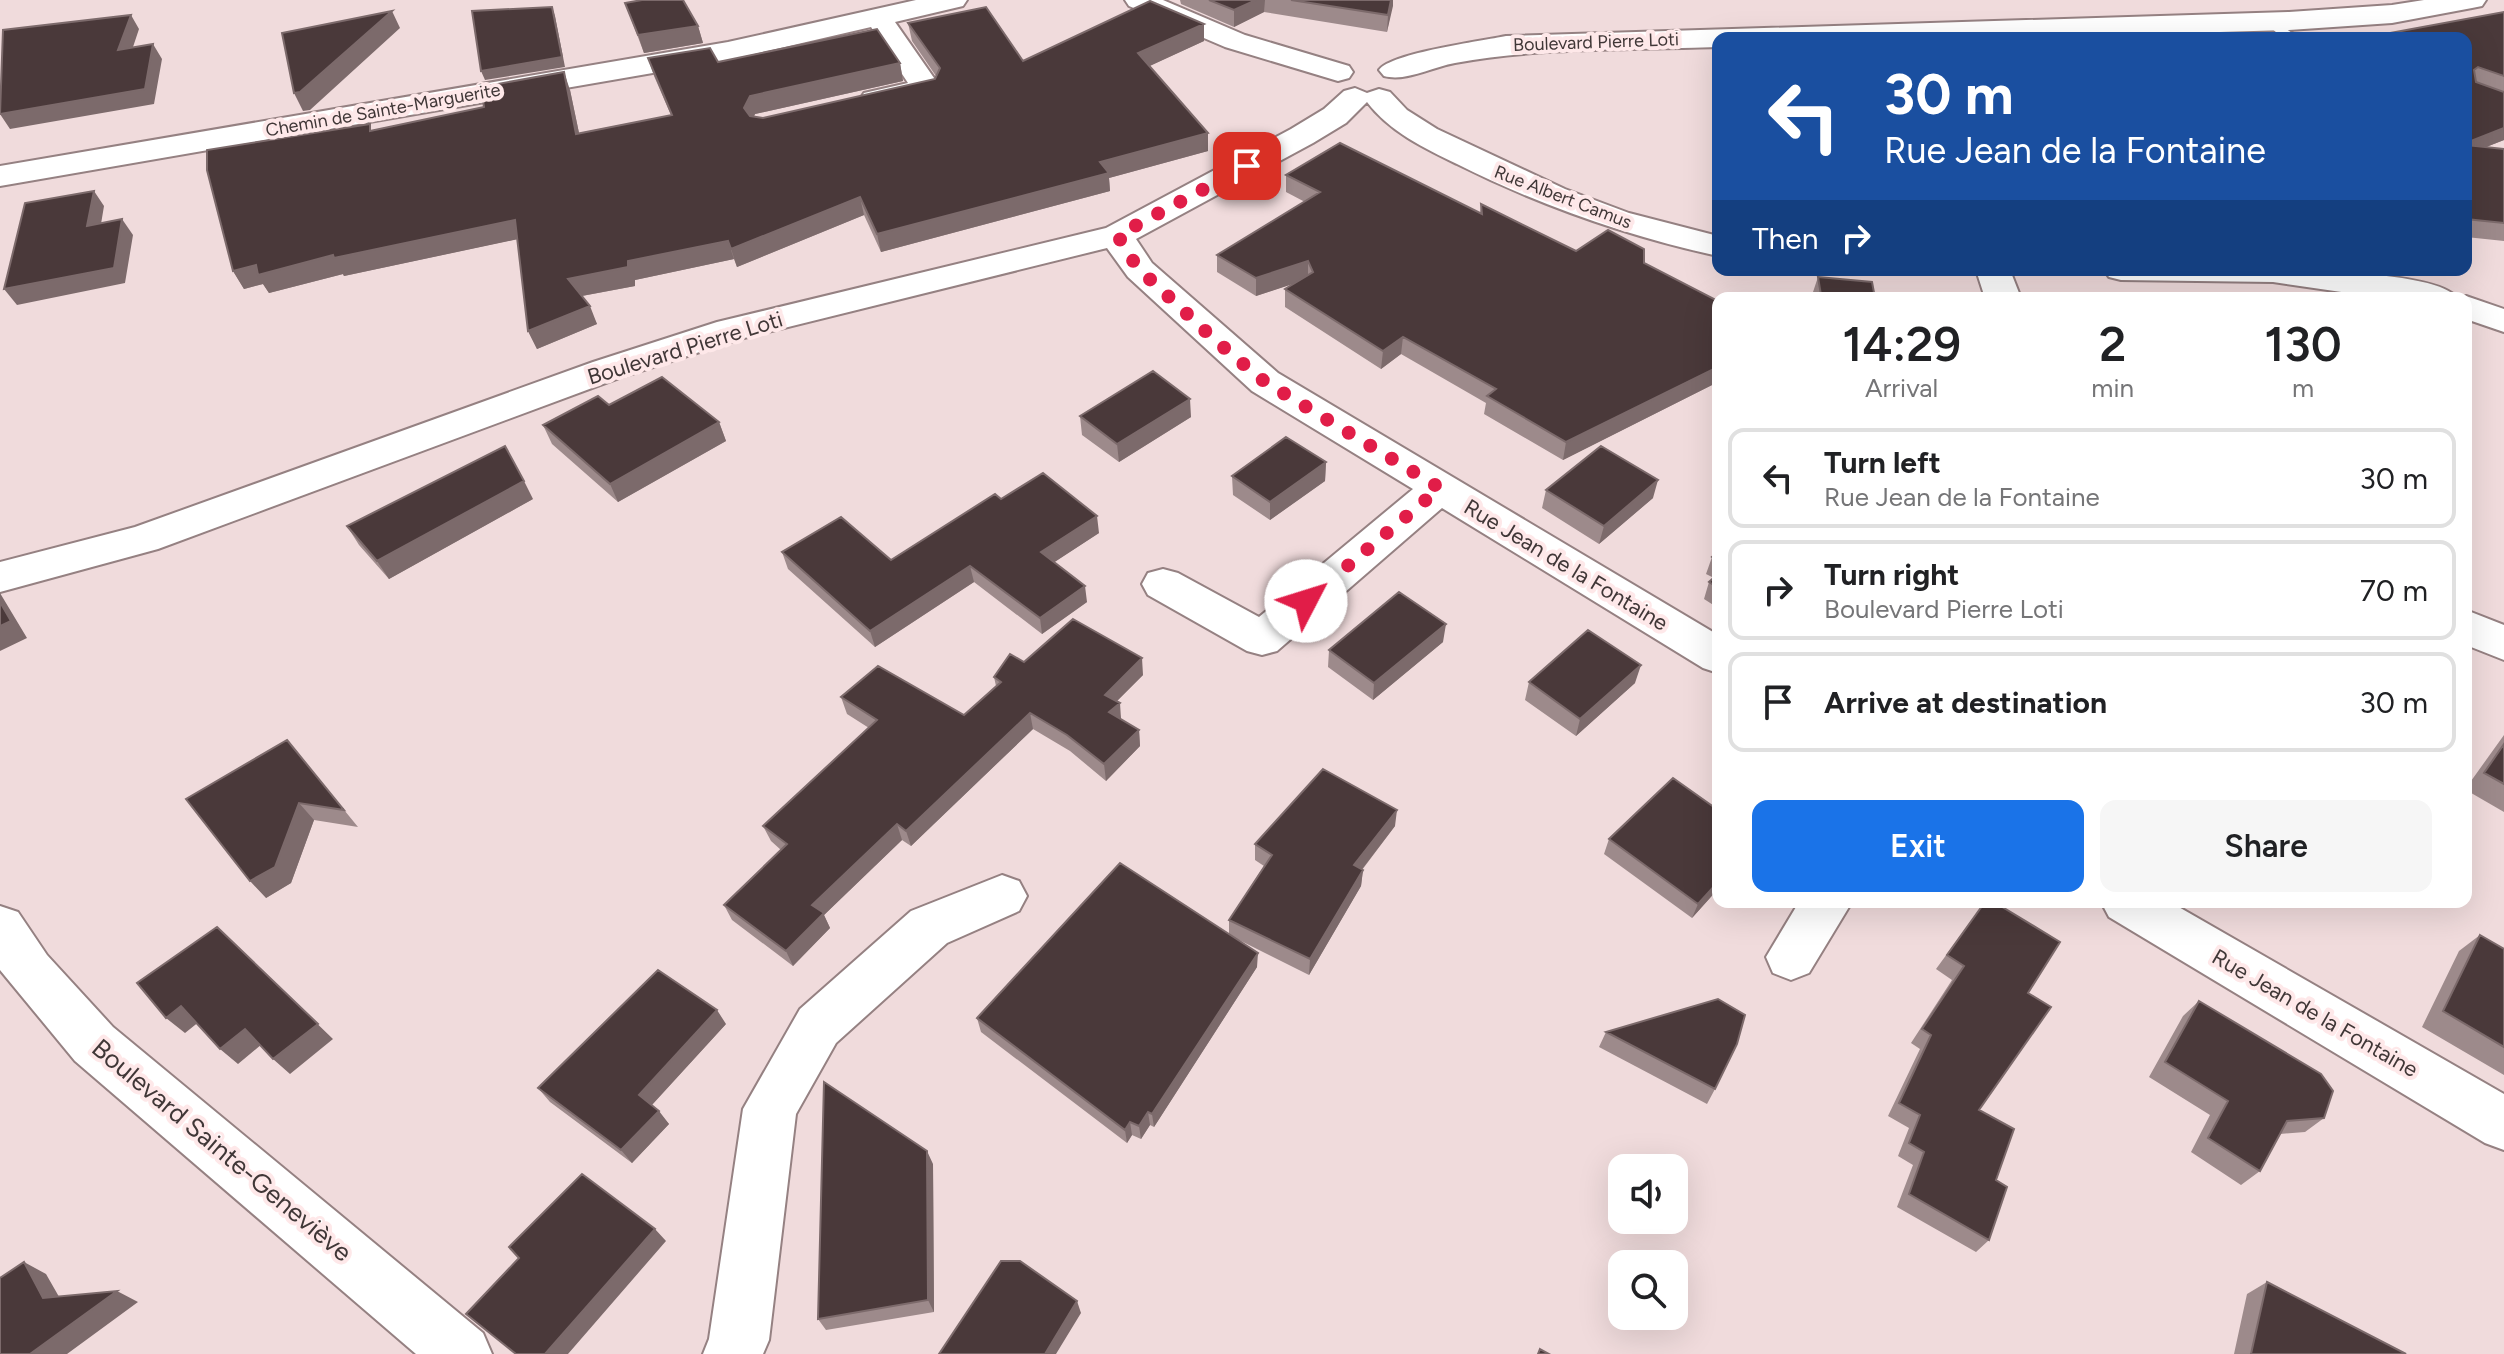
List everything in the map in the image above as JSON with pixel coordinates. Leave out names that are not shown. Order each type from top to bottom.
[{"type":"street","name":"Chemin de Sainte-Marguerite","points":[[0,176],[728,51],[953,0]]},
{"type":"street","name":"Rue Albert Camus","points":[[1139,0],[1235,41],[1366,85],[1401,123],[1512,180],[1605,216],[1712,245]]},
{"type":"street","name":"Boulevard Pierre Loti","points":[[2039,32],[2285,26],[2392,14],[2472,0]]},
{"type":"street","points":[[854,104],[926,88],[878,17]]},
{"type":"street","name":"Boulevard Pierre Loti","points":[[0,577],[144,539],[606,370],[730,330],[1118,235],[1302,136],[1335,116],[1366,85],[1435,58],[1506,45],[1712,40]]},
{"type":"street","name":"Rue Jean de la Fontaine","points":[[1118,235],[1140,270],[1265,382],[1712,652]]},
{"type":"street","points":[[2302,276],[2417,292]]},
{"type":"street","points":[[2472,309],[2504,321]]},
{"type":"street","points":[[1163,584],[1262,639],[1440,488]]},
{"type":"street","points":[[2472,629],[2504,644]]},
{"type":"street","points":[[733,1354],[739,1340],[770,1109],[818,1026],[929,927],[1002,896]]},
{"type":"street","points":[[1791,957],[1823,908]]},
{"type":"street","name":"Rue Jean de la Fontaine","points":[[2136,908],[2504,1124]]},
{"type":"street","name":"Boulevard Sainte-Geneviève","points":[[0,928],[29,971],[94,1044],[462,1354]]},
{"type":"building","points":[[683,0],[698,26],[638,35],[625,3]]},
{"type":"building","points":[[1209,0],[1256,0],[1234,10]]},
{"type":"building","points":[[1291,0],[1391,0],[1388,15]]},
{"type":"building","points":[[1150,1],[1204,24],[1138,53],[1208,133],[1100,162],[1109,173],[877,234],[860,197],[731,249],[728,241],[628,261],[628,267],[568,279],[590,306],[528,331],[515,220],[334,258],[333,255],[258,275],[256,265],[233,271],[207,170],[207,150],[370,124],[370,131],[484,107],[481,87],[564,72],[576,134],[672,115],[648,58],[710,48],[718,62],[877,29],[900,63],[750,96],[744,108],[750,116],[763,118],[935,79],[940,68],[908,23],[986,7],[1023,61]]},
{"type":"building","points":[[552,7],[562,57],[481,71],[472,11]]},
{"type":"building","points":[[392,11],[300,92],[294,93],[282,33]]},
{"type":"building","points":[[2504,12],[2504,76],[2478,67],[2474,70],[2476,82],[2504,92],[2504,128],[2472,141],[2472,32],[2396,32]]},
{"type":"building","points":[[131,15],[118,50],[153,44],[145,89],[0,114],[3,30]]},
{"type":"building","points":[[1340,143],[1482,214],[1481,204],[1576,251],[1608,230],[1644,249],[1644,263],[1712,298],[1712,370],[1566,442],[1487,396],[1496,389],[1403,337],[1383,351],[1285,289],[1313,272],[1308,261],[1256,278],[1217,255],[1320,192],[1286,175]]},
{"type":"building","points":[[2472,146],[2504,149],[2504,223],[2472,220]]},
{"type":"building","points":[[94,191],[87,226],[122,219],[114,268],[4,289],[25,203]]},
{"type":"building","points":[[1818,277],[1872,282],[1874,292],[1820,292]]},
{"type":"building","points":[[1153,371],[1190,399],[1117,444],[1080,416]]},
{"type":"building","points":[[662,377],[719,422],[610,484],[543,425],[598,396],[609,405]]},
{"type":"building","points":[[1286,437],[1326,462],[1270,502],[1232,476]]},
{"type":"building","points":[[505,446],[524,481],[377,561],[347,526]]},
{"type":"building","points":[[1601,446],[1658,480],[1604,526],[1546,490]]},
{"type":"building","points":[[1043,473],[1097,516],[1041,552],[1085,586],[1040,618],[970,566],[870,631],[782,552],[841,517],[891,560],[995,494],[1001,499]]},
{"type":"building","points":[[1399,592],[1446,624],[1374,683],[1329,650]]},
{"type":"building","points":[[0,602],[11,621],[0,626]]},
{"type":"building","points":[[1073,619],[1142,658],[1105,695],[1120,703],[1109,712],[1139,730],[1104,764],[1067,735],[1030,713],[906,831],[897,824],[812,905],[824,913],[786,951],[724,905],[787,844],[763,826],[877,720],[841,697],[878,666],[964,715],[1001,682],[994,677],[1010,654],[1024,662]]},
{"type":"building","points":[[1588,630],[1641,665],[1580,719],[1529,682]]},
{"type":"building","points":[[287,740],[344,810],[299,803],[275,867],[250,881],[186,799]]},
{"type":"building","points":[[2504,744],[2504,784],[2484,773]]},
{"type":"building","points":[[1323,769],[1397,810],[1354,865],[1363,870],[1310,959],[1229,920],[1272,855],[1255,844]]},
{"type":"building","points":[[1673,778],[1712,806],[1712,889],[1698,904],[1609,839]]},
{"type":"building","points":[[1120,863],[1258,953],[1152,1114],[1148,1112],[1139,1126],[1130,1122],[1125,1130],[977,1018]]},
{"type":"building","points":[[1981,908],[2004,908],[2060,942],[2028,993],[2051,1007],[1979,1110],[2014,1129],[1996,1180],[2007,1187],[1989,1240],[1909,1194],[1924,1152],[1909,1143],[1920,1115],[1899,1103],[1931,1035],[1922,1029],[1964,966],[1947,955]]},
{"type":"building","points":[[217,927],[318,1024],[273,1059],[245,1029],[220,1049],[181,1006],[166,1018],[137,983]]},
{"type":"building","points":[[2480,935],[2504,949],[2504,1047],[2443,1011]]},
{"type":"building","points":[[658,970],[717,1010],[639,1095],[659,1111],[621,1150],[538,1088]]},
{"type":"building","points":[[1718,999],[1745,1015],[1737,1044],[1715,1089],[1606,1032]]},
{"type":"building","points":[[2199,1001],[2321,1074],[2333,1091],[2324,1118],[2287,1121],[2260,1171],[2208,1138],[2228,1101],[2165,1062]]},
{"type":"building","points":[[824,1082],[927,1151],[928,1300],[818,1319]]},
{"type":"building","points":[[582,1174],[655,1229],[545,1354],[516,1354],[466,1314],[519,1258],[509,1247]]},
{"type":"building","points":[[1001,1261],[1020,1261],[1077,1301],[1045,1354],[939,1354]]},
{"type":"building","points":[[24,1262],[43,1298],[117,1291],[30,1354],[0,1354],[0,1278]]},
{"type":"building","points":[[2267,1282],[2406,1354],[2251,1354]]},
{"type":"route","points":[[1247,166],[1118,235],[1125,250],[1140,270],[1265,382],[1440,488],[1306,601]]}]
